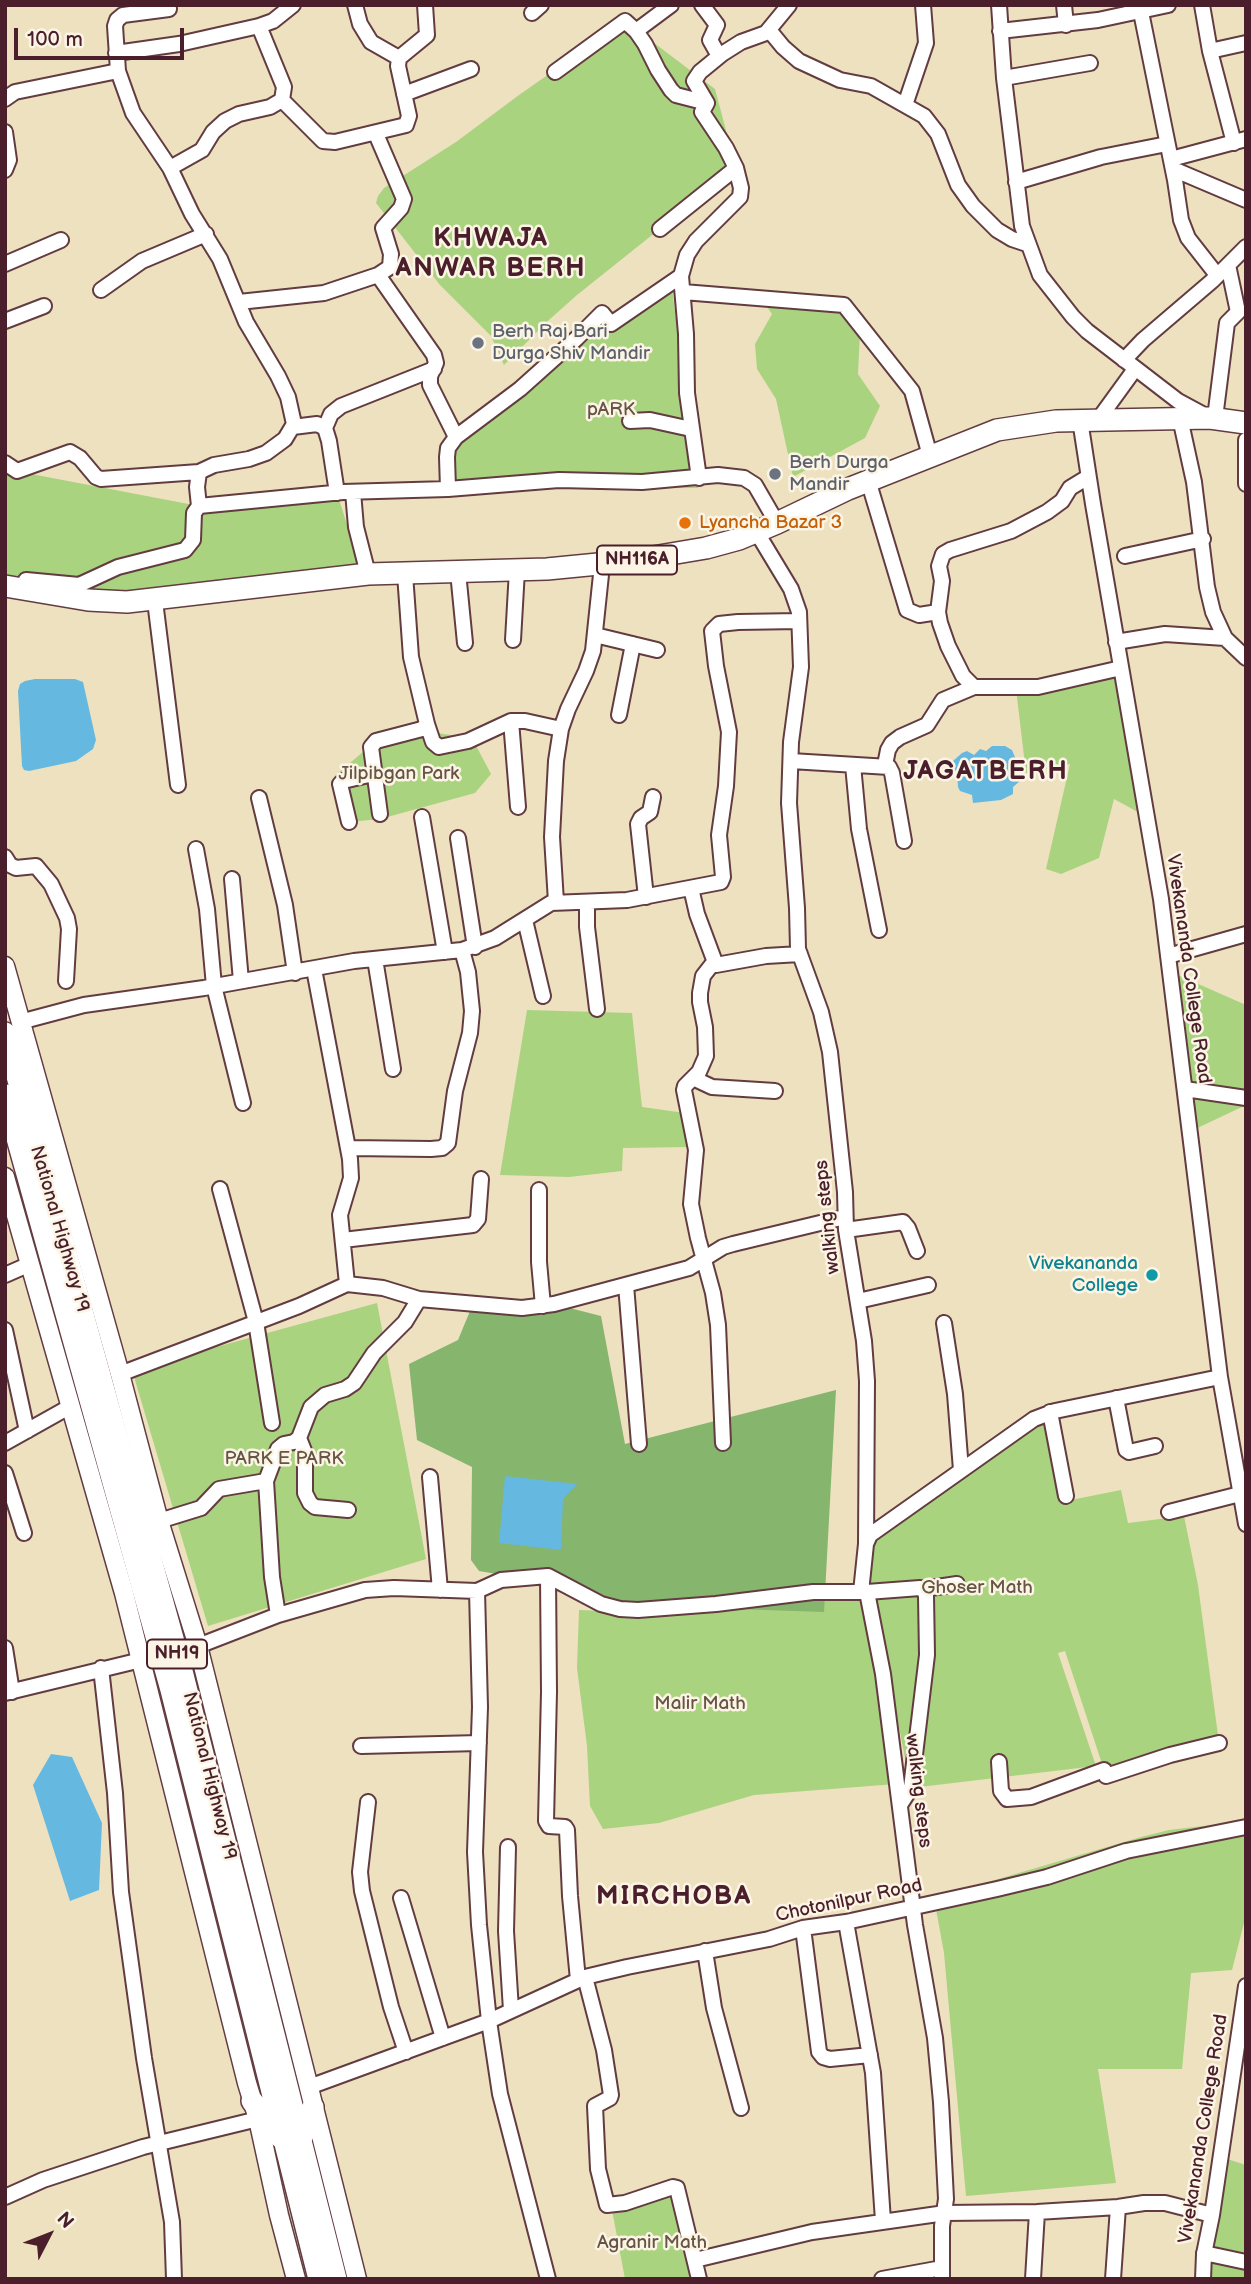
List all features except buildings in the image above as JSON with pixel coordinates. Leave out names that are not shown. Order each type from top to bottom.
[{"type":"highway","name":"NH116A","points":[[5,586],[88,600],[127,603],[368,575],[602,565],[706,548],[756,531],[868,480],[997,430],[1033,423],[1089,420],[1212,418],[1246,423]]},
{"type":"highway","name":"National Highway 19","points":[[13,1027],[182,1671],[294,2143],[336,2279]]},
{"type":"highway","name":"NH19","points":[[5,1095],[294,2143],[319,2279]]},
{"type":"highway","points":[[255,2110],[294,2143],[311,2097]]},
{"type":"main road","points":[[5,966],[13,1027],[121,1374],[159,1521],[198,1646],[357,2279]]},
{"type":"main road","points":[[7,1186],[141,1660],[296,2279]]},
{"type":"street","points":[[116,53],[179,44],[259,26],[273,21],[293,5]]},
{"type":"street","points":[[355,5],[360,24],[371,42],[399,58]]},
{"type":"street","points":[[282,100],[323,141],[335,142],[401,128],[409,121],[398,66],[399,58],[427,35],[425,5]]},
{"type":"street","points":[[636,31],[671,5]]},
{"type":"street","points":[[702,5],[717,25],[710,40],[719,56]]},
{"type":"street","points":[[708,103],[694,81],[700,72],[741,42],[769,30],[789,5]]},
{"type":"street","points":[[905,105],[926,43],[923,5]]},
{"type":"street","points":[[999,5],[1000,31],[1004,78],[1022,226],[1040,275],[1073,317],[1130,365],[1178,401],[1212,418],[1227,323],[1238,312],[1223,270],[1188,238],[1181,220],[1167,144],[1154,8],[1066,24],[1000,31]]},
{"type":"street","points":[[1064,5],[1066,24]]},
{"type":"street","points":[[1172,164],[1240,141],[1210,51],[1202,5]]},
{"type":"street","points":[[5,463],[17,471],[24,470],[70,452],[101,479],[199,472],[214,465],[266,453],[285,439],[293,427],[288,397],[246,322],[220,259],[192,214],[170,168],[133,113],[118,71],[114,26],[117,20],[123,15],[169,9]]},
{"type":"street","points":[[555,72],[622,22],[629,22],[671,90],[676,95],[708,103]]},
{"type":"street","points":[[170,168],[202,150],[213,132],[225,121],[239,114],[271,107],[282,100],[284,87],[259,26]]},
{"type":"street","points":[[769,30],[799,61],[840,80],[871,86],[920,113],[932,125],[946,150],[958,185],[985,220],[1012,239],[1027,244]]},
{"type":"street","points":[[1210,51],[1246,43]]},
{"type":"street","points":[[1004,78],[1090,63]]},
{"type":"street","points":[[404,93],[471,69]]},
{"type":"street","points":[[5,99],[15,92],[118,71]]},
{"type":"street","points":[[699,478],[691,429],[681,276],[687,255],[696,241],[740,197],[741,188],[736,168],[726,148],[702,112],[708,103]]},
{"type":"street","points":[[5,132],[9,160],[5,170]]},
{"type":"street","points":[[239,302],[324,293],[385,272],[392,262],[383,228],[401,208],[404,199],[376,134]]},
{"type":"street","points":[[1016,182],[1101,157],[1167,144]]},
{"type":"street","points":[[1172,164],[1246,200]]},
{"type":"street","points":[[660,229],[736,168]]},
{"type":"street","points":[[101,290],[132,267],[206,234]]},
{"type":"street","points":[[5,264],[61,240]]},
{"type":"street","points":[[1089,420],[1157,327],[1246,247]]},
{"type":"street","points":[[378,275],[434,355],[430,385],[456,437]]},
{"type":"street","points":[[448,489],[446,457],[448,448],[456,437],[520,389],[602,313],[611,324],[681,276]]},
{"type":"street","points":[[683,292],[844,305],[912,391],[930,456]]},
{"type":"street","points":[[5,321],[44,306]]},
{"type":"street","points":[[337,493],[325,428],[331,414],[341,406],[434,369]]},
{"type":"street","points":[[1180,418],[1194,482],[1207,587],[1213,612],[1224,638],[1246,658]]},
{"type":"street","points":[[630,421],[650,420],[691,429]]},
{"type":"street","name":"Vivekananda College Road","points":[[1089,420],[1088,477],[1168,956],[1220,1377],[1246,1524]]},
{"type":"street","points":[[293,427],[317,424],[325,428]]},
{"type":"street","points":[[1246,440],[1246,484]]},
{"type":"street","points":[[5,578],[79,585],[118,567],[181,553],[192,544],[194,513],[199,506],[199,472]]},
{"type":"street","points":[[199,506],[353,492],[448,489],[559,480],[623,483],[730,475],[750,481],[760,491],[777,523]]},
{"type":"street","points":[[974,687],[963,676],[948,646],[939,612],[942,592],[939,566],[943,554],[1003,534],[1046,512],[1062,501],[1070,488],[1088,477]]},
{"type":"street","points":[[868,480],[907,610],[919,615],[939,612]]},
{"type":"street","points":[[353,492],[356,527],[368,575]]},
{"type":"street","name":"walking steps","points":[[756,531],[791,589],[799,621],[801,667],[789,803],[800,954],[821,1012],[830,1052],[846,1223],[867,1381],[864,1592],[886,1689],[913,1907],[938,2071],[946,2199],[942,2226],[942,2273]]},
{"type":"street","points":[[1125,556],[1203,539]]},
{"type":"street","points":[[556,902],[552,837],[553,797],[561,729],[586,671],[595,635],[602,565]]},
{"type":"street","points":[[513,640],[517,569]]},
{"type":"street","points":[[458,572],[465,643]]},
{"type":"street","points":[[405,573],[411,657],[433,742],[439,747],[468,741],[510,721],[525,721],[561,729]]},
{"type":"street","points":[[155,601],[178,785]]},
{"type":"street","points":[[13,1027],[70,1007],[375,959],[468,948],[495,939],[546,905],[556,902],[587,903],[646,897],[721,882],[723,877],[719,817],[726,786],[729,732],[717,675],[712,631],[719,624],[799,621]]},
{"type":"street","points":[[1116,642],[1166,634],[1224,638]]},
{"type":"street","points":[[595,635],[657,650]]},
{"type":"street","points":[[619,715],[633,644]]},
{"type":"street","points":[[885,765],[892,743],[927,725],[943,700],[974,687],[1038,687],[1121,668]]},
{"type":"street","points":[[510,721],[518,807]]},
{"type":"street","points":[[380,814],[371,747],[376,741],[422,729],[427,724]]},
{"type":"street","points":[[791,761],[885,765],[892,773],[904,841]]},
{"type":"street","points":[[853,765],[859,829],[879,930]]},
{"type":"street","points":[[349,822],[341,782],[373,774]]},
{"type":"street","points":[[646,897],[638,824],[641,818],[650,812],[653,797]]},
{"type":"street","points":[[259,798],[285,905],[295,972]]},
{"type":"street","points":[[422,817],[445,952]]},
{"type":"street","points":[[349,1149],[431,1149],[442,1148],[448,1143],[455,1091],[470,1033],[472,1011],[458,838]]},
{"type":"street","points":[[196,849],[207,909],[215,986],[243,1103]]},
{"type":"street","points":[[5,857],[10,865],[16,868],[36,866],[51,884],[67,918],[69,929],[66,981]]},
{"type":"street","points":[[232,879],[242,981]]},
{"type":"street","points":[[691,888],[714,962],[720,965],[754,957],[800,954]]},
{"type":"street","points":[[587,903],[587,927],[597,1009]]},
{"type":"street","points":[[525,920],[543,996]]},
{"type":"street","points":[[1168,956],[1246,934]]},
{"type":"street","points":[[375,959],[393,1069]]},
{"type":"street","points":[[714,962],[702,982],[700,1002],[705,1027],[706,1056],[695,1079],[685,1086],[684,1090],[696,1150],[691,1203],[718,1325],[723,1443]]},
{"type":"street","points":[[314,969],[349,1149],[351,1178],[340,1215],[347,1284]]},
{"type":"street","points":[[695,1079],[712,1087],[775,1091]]},
{"type":"street","points":[[1185,1090],[1246,1098]]},
{"type":"street","points":[[343,1240],[473,1225],[478,1219],[481,1179]]},
{"type":"street","points":[[220,1189],[256,1322],[272,1423]]},
{"type":"street","points":[[539,1190],[539,1262],[543,1306]]},
{"type":"street","points":[[121,1374],[317,1299],[347,1284],[383,1288],[419,1299],[522,1308],[543,1306],[689,1268],[723,1247],[733,1244],[846,1223],[903,1222],[908,1228],[916,1251]]},
{"type":"street","points":[[5,1275],[30,1264]]},
{"type":"street","points":[[626,1285],[639,1444]]},
{"type":"street","points":[[858,1301],[928,1285]]},
{"type":"street","points":[[278,1615],[272,1577],[266,1481],[278,1449],[299,1438],[311,1407],[325,1395],[345,1389],[354,1383],[374,1353],[405,1322],[419,1299]]},
{"type":"street","points":[[944,1324],[955,1394],[961,1470]]},
{"type":"street","points":[[5,1330],[27,1431]]},
{"type":"street","points":[[866,1544],[870,1535],[1023,1426],[1050,1412],[1220,1377]]},
{"type":"street","points":[[1116,1398],[1126,1450],[1129,1452],[1155,1446]]},
{"type":"street","points":[[5,1443],[71,1406]]},
{"type":"street","points":[[1050,1412],[1066,1496]]},
{"type":"street","points":[[299,1438],[306,1463],[305,1493],[310,1503],[315,1507],[348,1510]]},
{"type":"street","points":[[5,1472],[24,1533]]},
{"type":"street","points":[[430,1477],[440,1590]]},
{"type":"street","points":[[159,1521],[201,1508],[219,1489],[266,1481]]},
{"type":"street","points":[[1169,1512],[1240,1494]]},
{"type":"street","points":[[198,1646],[278,1615],[365,1590],[394,1588],[477,1591],[501,1580],[548,1576],[595,1601],[620,1609],[716,1604],[813,1592],[864,1592],[957,1584]]},
{"type":"street","points":[[548,1576],[546,1821],[549,1826],[565,1827],[567,1830],[570,1896],[582,1979],[604,2050],[611,2095],[595,2106],[598,2169],[607,2205],[625,2203],[676,2187],[699,2279]]},
{"type":"street","points":[[900,1805],[911,1788],[927,1655],[925,1588]]},
{"type":"street","points":[[477,1591],[480,1707],[475,1852],[479,1925],[500,2094],[548,2279]]},
{"type":"street","points":[[5,1648],[9,1692],[141,1660]]},
{"type":"street","points":[[102,1668],[115,1793],[121,1892],[172,2222],[174,2279]]},
{"type":"street","points":[[362,1746],[479,1743]]},
{"type":"street","points":[[999,1762],[1001,1791],[1007,1799],[1031,1797],[1105,1773],[1219,1743]]},
{"type":"street","points":[[368,1802],[360,1872],[362,1891],[391,2007],[406,2052]]},
{"type":"street","name":"Chotonilpur Road","points":[[311,2097],[406,2052],[489,2021],[582,1979],[769,1939],[803,1928],[846,1922],[1047,1877],[1126,1851],[1246,1827]]},
{"type":"street","points":[[508,1847],[506,1931],[511,2010]]},
{"type":"street","points":[[401,1898],[443,2038]]},
{"type":"street","points":[[846,1922],[876,2102],[883,2221]]},
{"type":"street","points":[[803,1928],[819,2052],[830,2059],[870,2055]]},
{"type":"street","points":[[705,1951],[714,2008],[741,2108]]},
{"type":"street","name":"Vivekananda College Road","points":[[1203,2279],[1246,1986]]},
{"type":"street","points":[[5,2197],[43,2180],[255,2110]]},
{"type":"street","points":[[695,2260],[811,2232],[945,2213],[1037,2212],[1165,2203],[1212,2216]]},
{"type":"street","points":[[1113,2279],[1118,2207]]},
{"type":"street","points":[[1032,2279],[1037,2212]]},
{"type":"street","points":[[1205,2253],[1246,2262]]},
{"type":"street","points":[[882,2279],[942,2273]]},
{"type":"green space","points":[[625,21],[715,89],[736,168],[577,295],[504,365],[491,336],[440,285],[376,203],[378,196],[384,188],[456,142]]},
{"type":"green space","name":"pARK","points":[[672,289],[698,488],[448,489],[448,448],[587,328]]},
{"type":"green space","points":[[765,304],[841,309],[860,332],[858,374],[880,406],[865,438],[793,477],[776,399],[757,369],[755,344],[772,314]]},
{"type":"green space","points":[[5,469],[199,506],[337,493],[362,572],[124,600],[5,582]]},
{"type":"green space","points":[[1119,670],[1147,817],[1114,799],[1099,858],[1061,874],[1046,869],[1070,764],[1026,773],[1016,689]]},
{"type":"green space","name":"Jilpibgan Park","points":[[430,732],[472,738],[491,774],[475,793],[380,819],[349,822],[338,773],[376,741]]},
{"type":"green space","points":[[1171,972],[1246,1005],[1246,1105],[1189,1132]]},
{"type":"green space","points":[[527,1010],[632,1013],[642,1107],[685,1113],[690,1147],[623,1148],[622,1171],[569,1177],[500,1175]]},
{"type":"green space","name":"PARK E PARK","points":[[377,1303],[426,1559],[208,1626],[132,1370]]},
{"type":"green space","points":[[554,1304],[601,1316],[625,1444],[836,1390],[824,1612],[617,1605],[543,1582],[479,1571],[471,1560],[472,1467],[417,1440],[409,1364],[458,1340],[470,1311]]},
{"type":"green space","name":"Ghoser Math","points":[[1046,1420],[1061,1502],[1121,1490],[1128,1523],[1184,1516],[1198,1585],[1219,1743],[1106,1776],[1065,1651],[1058,1653],[1096,1766],[911,1788],[873,1596],[864,1588],[871,1537]]},
{"type":"green space","name":"Malir Math","points":[[811,1591],[868,1599],[896,1784],[754,1795],[659,1823],[603,1829],[590,1806],[587,1746],[577,1668],[579,1610],[605,1611]]},
{"type":"green space","points":[[1246,1821],[1246,1915],[1232,1970],[1191,1973],[1182,2069],[1098,2069],[1116,2183],[966,2196],[944,1953],[934,1898],[1169,1830]]},
{"type":"green space","points":[[1221,2157],[1246,2165],[1246,2279],[1203,2279],[1204,2253]]},
{"type":"green space","name":"Agranir Math","points":[[674,2194],[694,2279],[625,2279],[612,2210]]},
{"type":"water","points":[[35,679],[75,679],[83,682],[96,740],[93,749],[76,761],[29,771],[22,766],[18,691],[20,684]]},
{"type":"water","points":[[992,746],[1005,746],[1012,750],[1020,781],[1013,787],[1013,794],[1001,800],[973,803],[972,795],[960,791],[958,787],[957,772],[951,769],[953,761],[967,751],[974,755],[980,749],[986,751]]},
{"type":"water","points":[[505,1476],[577,1484],[563,1499],[561,1550],[499,1543]]},
{"type":"water","points":[[51,1754],[72,1757],[102,1823],[99,1890],[70,1901],[33,1785]]},
{"type":"place","name":"Berh Raj Bari Durga Shiv Mandir","points":[[478,343]]},
{"type":"place","name":"Berh Durga Mandir","points":[[775,474]]},
{"type":"place","name":"Lyancha Bazar 3","points":[[685,523]]},
{"type":"place","name":"Vivekananda College","points":[[1152,1275]]},
{"type":"district","name":"KHWAJA ANWAR BERH","points":[[491,254]]},
{"type":"district","name":"JAGATBERH","points":[[986,772]]},
{"type":"district","name":"MIRCHOBA","points":[[674,1897]]}]
